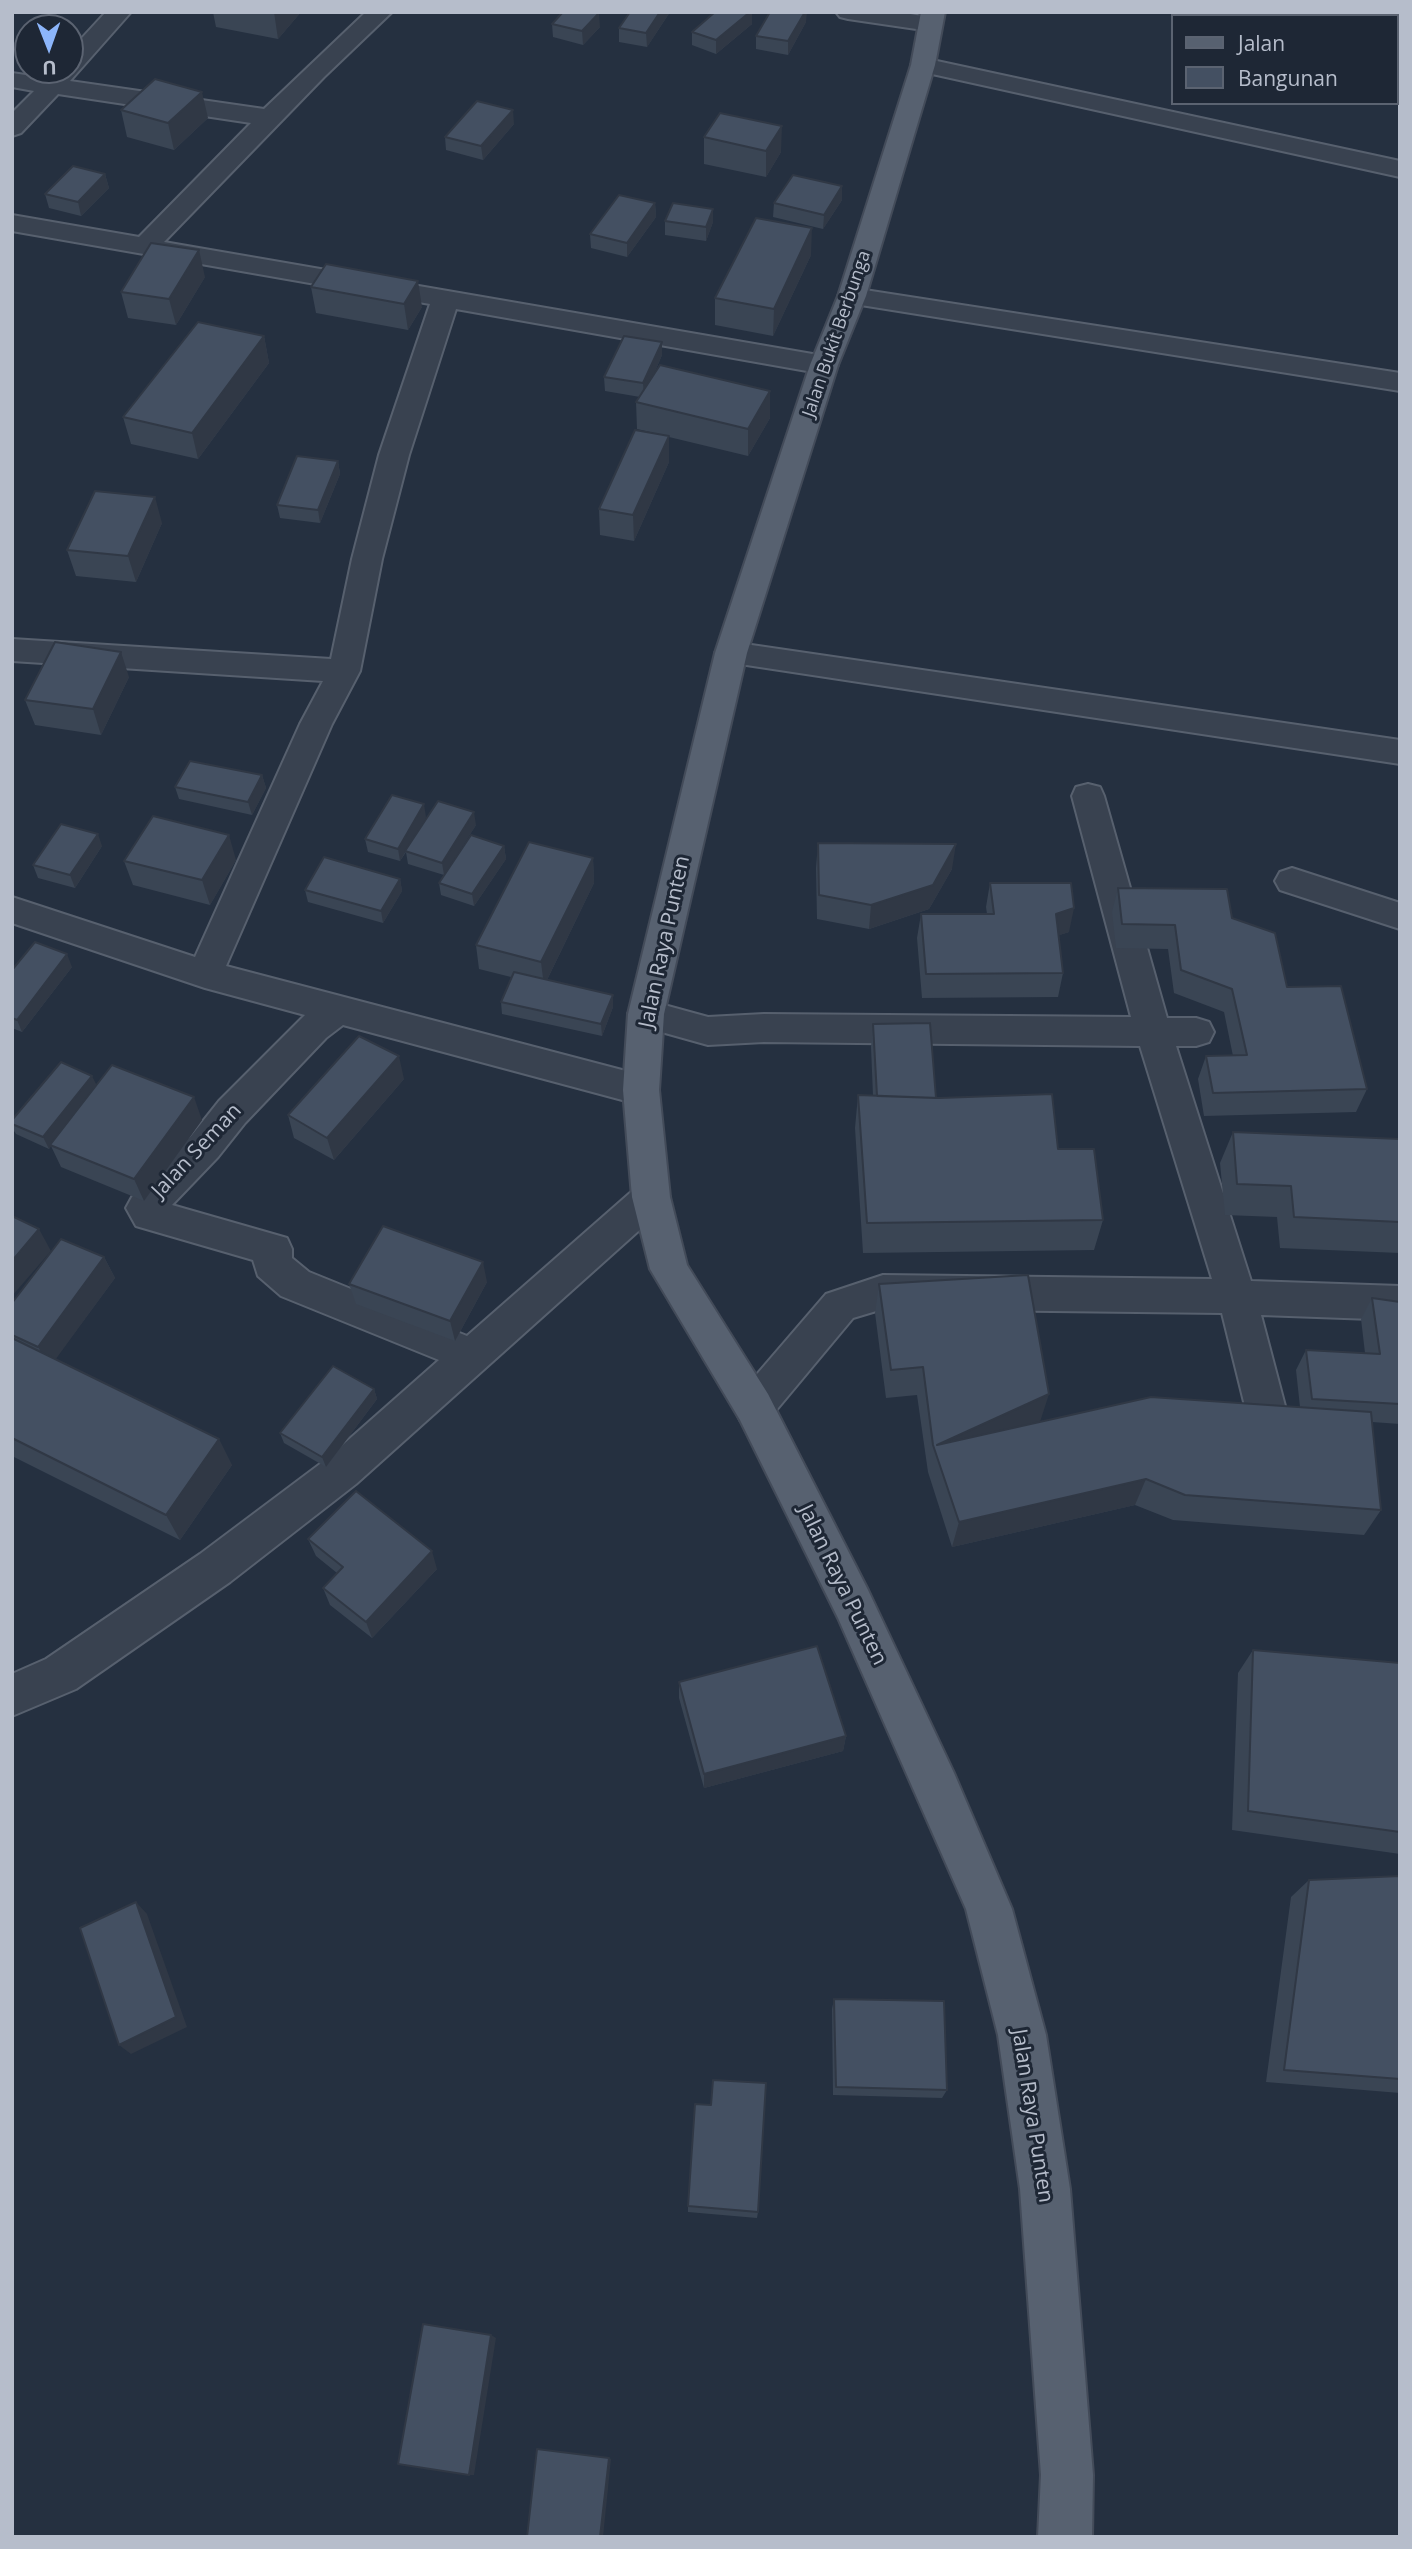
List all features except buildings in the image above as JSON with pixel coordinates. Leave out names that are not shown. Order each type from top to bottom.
[{"type":"main road","name":"Jalan Bukit Berbunga","points":[[731,653],[824,365],[852,296],[923,65],[932,18]]},
{"type":"main road","name":"Jalan Raya Punten","points":[[731,653],[646,1014],[641,1090],[651,1197],[669,1269],[754,1407],[853,1604],[938,1789],[989,1909],[1022,2035],[1045,2189],[1067,2475],[1065,2537]]},
{"type":"street","points":[[84,51],[119,12]]},
{"type":"street","points":[[146,245],[380,12]]},
{"type":"street","points":[[848,12],[932,18]]},
{"type":"street","points":[[923,65],[1400,169]]},
{"type":"street","points":[[84,83],[271,118]]},
{"type":"street","points":[[12,128],[53,84]]},
{"type":"street","points":[[1217,129],[1232,105]]},
{"type":"street","points":[[12,223],[824,365]]},
{"type":"street","points":[[852,296],[1400,382]]},
{"type":"street","points":[[205,974],[316,724],[345,671],[367,559],[394,455],[445,300]]},
{"type":"street","points":[[12,650],[345,671]]},
{"type":"street","points":[[731,653],[1400,752]]},
{"type":"street","points":[[1088,796],[1153,1031],[1237,1297],[1265,1406]]},
{"type":"street","points":[[1292,881],[1400,916]]},
{"type":"street","points":[[12,910],[205,974],[641,1090]]},
{"type":"street","name":"Jalan Seman","points":[[337,1010],[313,1028],[145,1208],[149,1215],[273,1249],[272,1264],[295,1284],[472,1356]]},
{"type":"street","points":[[646,1014],[708,1031],[764,1028],[1196,1032]]},
{"type":"street","points":[[12,1695],[61,1674],[215,1569],[342,1471],[651,1197]]},
{"type":"street","points":[[754,1407],[840,1306],[883,1292],[1127,1293],[1400,1303]]}]
